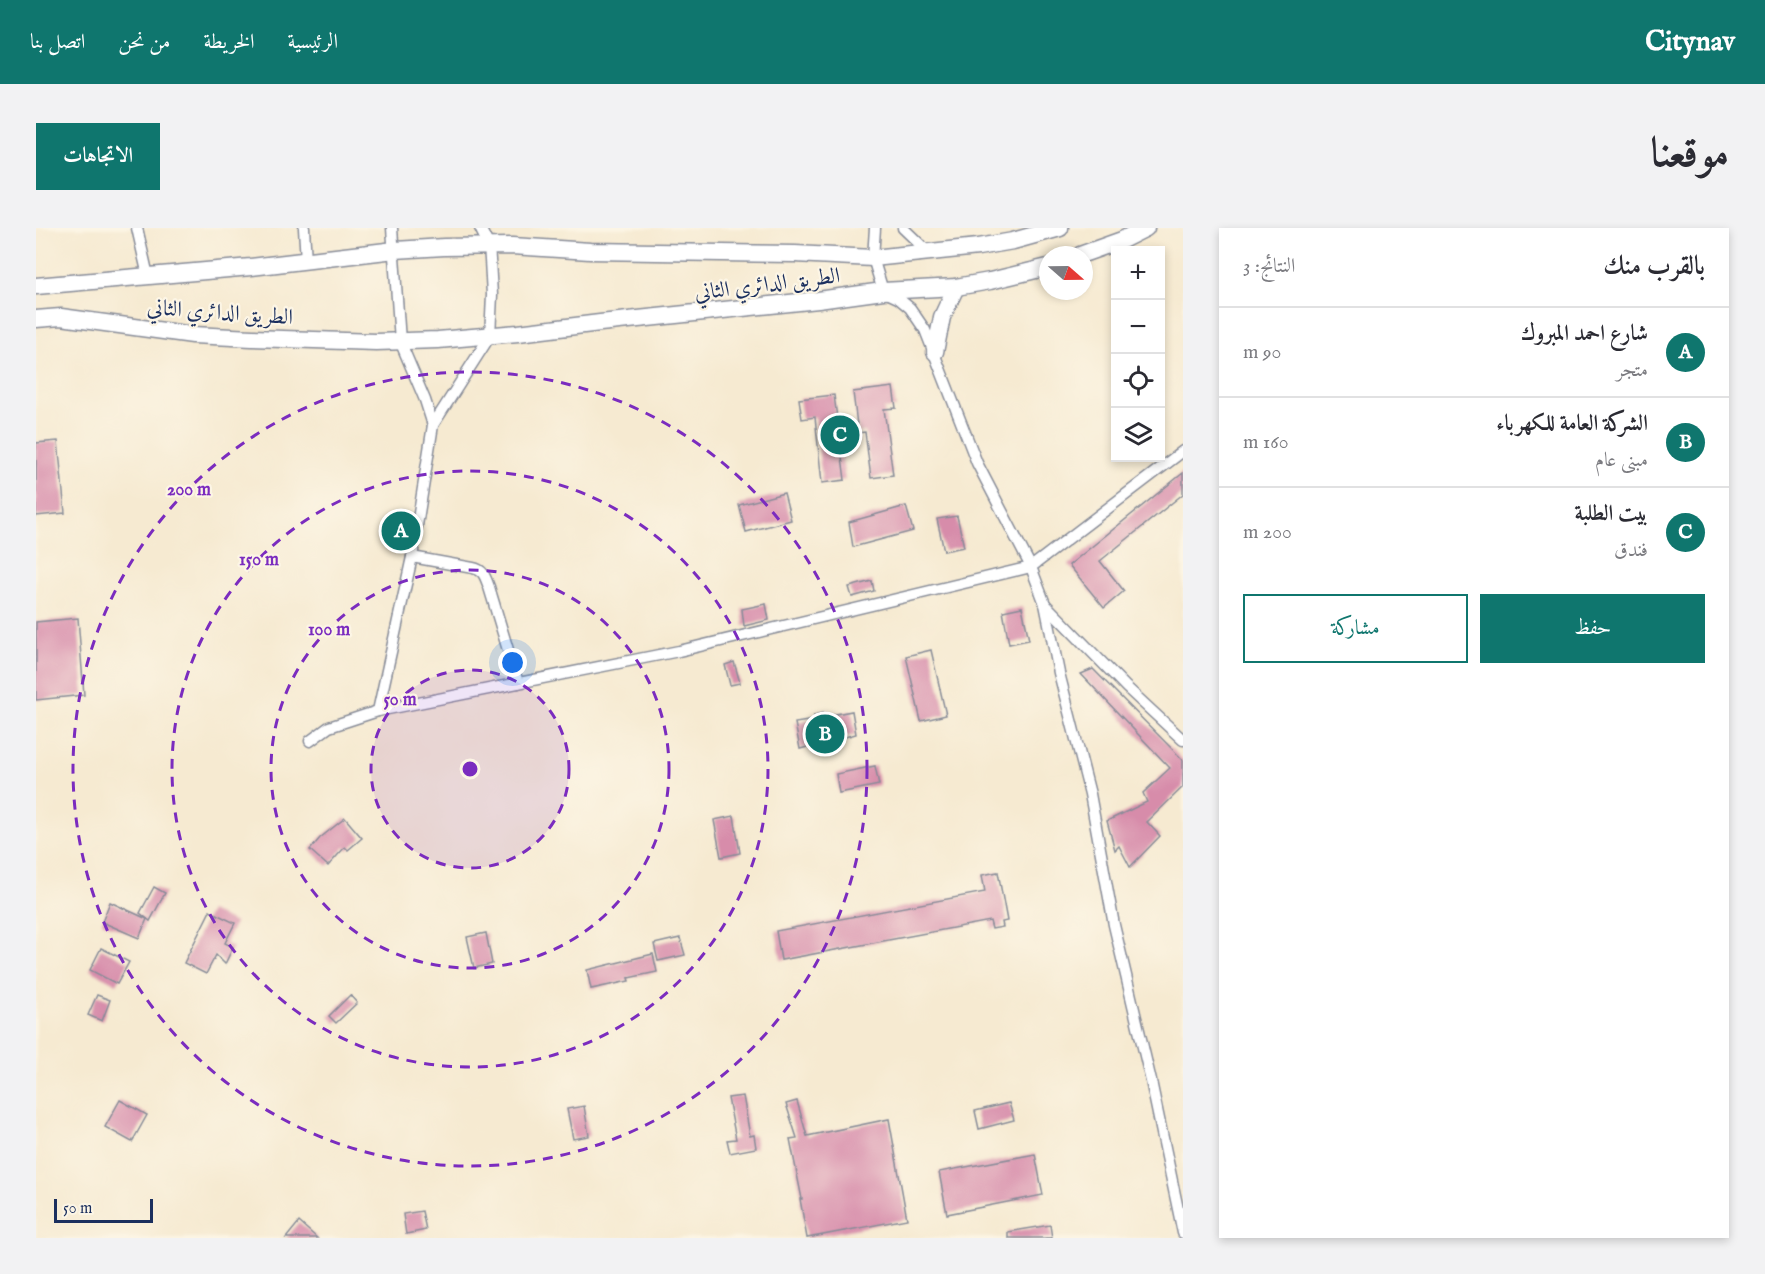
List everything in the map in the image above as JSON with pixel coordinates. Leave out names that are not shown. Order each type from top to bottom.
[{"type":"main road","name":"الطريق الدائري الثاني","points":[[36,286],[444,247],[489,246],[590,251],[795,254],[873,258],[978,247],[1013,241],[1060,228]]},
{"type":"main road","points":[[1093,250],[1146,228]]},
{"type":"main road","name":"الطريق الدائري الثاني","points":[[36,319],[62,317],[193,335],[400,341],[490,336],[884,291],[956,287],[990,282],[1039,269]]},
{"type":"main road","points":[[935,352],[942,317],[956,287]]},
{"type":"street","points":[[137,228],[148,276]]},
{"type":"street","points":[[304,228],[306,261]]},
{"type":"street","points":[[392,228],[400,341],[433,425]]},
{"type":"street","points":[[378,711],[412,557],[433,425],[490,336],[492,295],[489,246],[480,228]]},
{"type":"street","points":[[875,228],[873,258],[884,291],[898,298],[910,308],[925,330],[977,463],[1031,567],[1045,603],[1059,673],[1090,794],[1114,924],[1152,1081],[1183,1233]]},
{"type":"street","points":[[903,228],[927,251]]},
{"type":"street","points":[[310,741],[329,728],[378,711],[679,651],[1031,567],[1183,451]]},
{"type":"street","points":[[412,557],[473,568],[484,574],[518,683]]},
{"type":"street","points":[[1045,603],[1126,687],[1183,740]]},
{"type":"building","points":[[893,387],[896,408],[884,409],[893,475],[871,478],[865,432],[858,433],[853,392]]},
{"type":"building","points":[[834,395],[845,480],[822,483],[815,417],[802,419],[799,399]]},
{"type":"building","points":[[58,441],[65,513],[36,516],[36,443]]},
{"type":"building","points":[[1183,473],[1183,494],[1100,561],[1124,591],[1104,608],[1069,565]]},
{"type":"building","points":[[784,493],[791,520],[746,532],[739,505]]},
{"type":"building","points":[[906,506],[913,531],[853,547],[849,522]]},
{"type":"building","points":[[957,516],[964,547],[944,551],[937,519]]},
{"type":"building","points":[[872,581],[874,591],[852,597],[849,587]]},
{"type":"building","points":[[766,604],[769,620],[744,626],[742,609]]},
{"type":"building","points":[[1022,607],[1029,640],[1009,644],[1003,611]]},
{"type":"building","points":[[78,618],[84,695],[36,700],[36,622]]},
{"type":"building","points":[[931,650],[946,715],[921,721],[906,656]]},
{"type":"building","points":[[734,662],[740,683],[730,685],[725,665]]},
{"type":"building","points":[[1093,669],[1183,760],[1183,787],[1147,822],[1160,836],[1130,867],[1119,846],[1115,850],[1107,821],[1147,802],[1143,793],[1170,768],[1081,674]]},
{"type":"building","points":[[852,711],[856,734],[800,749],[795,723],[814,720],[814,715],[825,713],[825,716]]},
{"type":"building","points":[[875,766],[879,785],[839,793],[836,774]]},
{"type":"building","points":[[734,816],[740,853],[721,857],[714,820]]},
{"type":"building","points":[[345,818],[362,838],[348,850],[345,847],[328,866],[310,850],[320,838]]},
{"type":"building","points":[[998,872],[1007,921],[1002,922],[1003,927],[992,929],[990,921],[781,960],[776,931],[985,892],[982,875]]},
{"type":"building","points":[[154,887],[165,893],[150,921],[140,913]]},
{"type":"building","points":[[110,902],[147,919],[139,938],[102,922]]},
{"type":"building","points":[[210,911],[235,923],[225,943],[233,947],[225,964],[216,955],[206,974],[184,963]]},
{"type":"building","points":[[486,933],[492,964],[474,968],[467,937]]},
{"type":"building","points":[[680,938],[685,955],[658,961],[654,944]]},
{"type":"building","points":[[101,948],[129,962],[117,984],[90,970]]},
{"type":"building","points":[[653,954],[657,972],[591,989],[587,970]]},
{"type":"building","points":[[97,995],[110,1000],[102,1021],[88,1015]]},
{"type":"building","points":[[350,995],[357,1003],[336,1023],[329,1016]]},
{"type":"building","points":[[743,1096],[750,1136],[754,1135],[756,1148],[730,1153],[727,1140],[736,1139],[728,1098]]},
{"type":"building","points":[[120,1100],[147,1115],[132,1142],[105,1127]]},
{"type":"building","points":[[797,1101],[807,1136],[889,1119],[907,1219],[807,1238],[790,1139],[797,1138],[786,1104]]},
{"type":"building","points":[[1009,1103],[1014,1120],[979,1129],[975,1111]]},
{"type":"building","points":[[584,1106],[589,1136],[573,1139],[567,1109]]},
{"type":"building","points":[[1035,1154],[1043,1195],[947,1214],[939,1172]]},
{"type":"building","points":[[422,1211],[426,1230],[406,1234],[403,1214]]},
{"type":"building","points":[[299,1222],[317,1238],[286,1238]]},
{"type":"building","points":[[1050,1225],[1052,1238],[1008,1238],[1008,1232]]},
{"type":"place","name":"بيت الطلبة","points":[[840,435]]},
{"type":"place","name":"شارع احمد المبروك","points":[[401,531]]},
{"type":"place","name":"الشركة العامة للكهرباء","points":[[825,734]]}]
